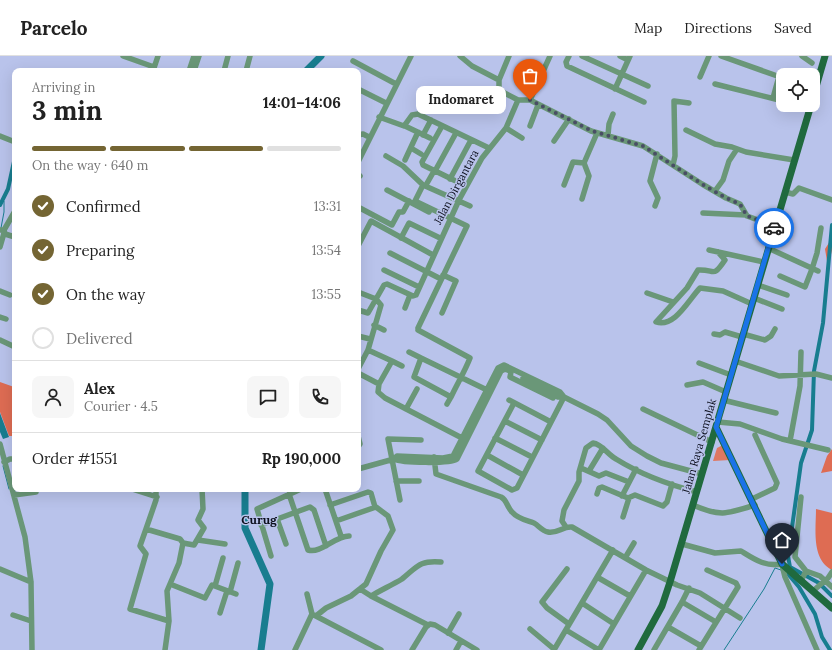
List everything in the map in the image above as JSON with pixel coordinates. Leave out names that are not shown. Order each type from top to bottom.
[{"type":"main road","points":[[820,72],[825,56]]},
{"type":"main road","name":"Jalan Raya Semplak","points":[[638,650],[662,606],[670,582],[808,112]]},
{"type":"main road","points":[[717,425],[784,569],[793,574],[803,576],[814,591],[832,608]]},
{"type":"main road","points":[[712,442],[725,442]]},
{"type":"street","points":[[123,56],[152,68]]},
{"type":"street","points":[[154,68],[158,56]]},
{"type":"street","points":[[190,68],[194,56]]},
{"type":"street","points":[[195,68],[199,56]]},
{"type":"street","points":[[225,68],[228,56]]},
{"type":"street","points":[[247,68],[250,56]]},
{"type":"street","points":[[361,155],[411,56]]},
{"type":"street","points":[[460,56],[472,66],[499,80]]},
{"type":"street","points":[[509,56],[499,80],[498,90],[500,92],[518,100],[530,100],[597,133],[643,146],[715,192],[740,204],[746,215]]},
{"type":"street","points":[[530,100],[550,56]]},
{"type":"street","points":[[569,56],[566,65],[644,102]]},
{"type":"street","points":[[582,56],[648,86]]},
{"type":"street","points":[[615,89],[629,58],[620,56]]},
{"type":"street","points":[[700,77],[709,56]]},
{"type":"street","points":[[721,56],[776,77]]},
{"type":"street","points":[[802,56],[813,63],[822,66]]},
{"type":"street","points":[[354,61],[396,84]]},
{"type":"street","points":[[716,84],[776,99]]},
{"type":"street","points":[[361,90],[386,103]]},
{"type":"street","points":[[773,98],[776,90]]},
{"type":"street","name":"Jalan Dirgantara","points":[[419,287],[458,200],[489,148],[506,128],[518,100]]},
{"type":"street","points":[[673,165],[675,156],[674,101],[689,103]]},
{"type":"street","points":[[530,126],[538,105]]},
{"type":"street","points":[[405,126],[414,114],[431,120],[489,148]]},
{"type":"street","points":[[608,135],[609,124],[614,114]]},
{"type":"street","points":[[379,117],[405,126],[430,138]]},
{"type":"street","points":[[554,141],[569,119]]},
{"type":"street","points":[[405,160],[411,148],[431,120]]},
{"type":"street","points":[[442,126],[422,162],[423,166],[466,186]]},
{"type":"street","points":[[506,128],[522,138]]},
{"type":"street","points":[[686,130],[704,140],[746,152],[794,160]]},
{"type":"street","points":[[361,209],[392,225],[399,212],[403,212],[413,202],[434,171],[456,133]]},
{"type":"street","points":[[582,199],[589,176],[584,163],[597,133]]},
{"type":"street","points":[[361,134],[369,137]]},
{"type":"street","points":[[0,136],[12,141]]},
{"type":"street","points":[[450,179],[471,140]]},
{"type":"street","points":[[411,148],[421,154]]},
{"type":"street","points":[[715,192],[723,180],[729,161],[737,149]]},
{"type":"street","points":[[655,206],[658,198],[650,181],[657,154]]},
{"type":"street","points":[[386,156],[405,168],[424,185],[470,206]]},
{"type":"street","points":[[564,185],[573,162],[584,163]]},
{"type":"street","points":[[785,192],[793,194],[799,188],[831,199]]},
{"type":"street","points":[[386,190],[449,220]]},
{"type":"street","points":[[703,213],[746,215],[775,226]]},
{"type":"street","points":[[0,247],[3,231],[12,216]]},
{"type":"street","name":"Jalan Dirgantara","points":[[442,277],[467,226],[449,220]]},
{"type":"street","points":[[361,240],[371,221],[434,255]]},
{"type":"street","points":[[401,238],[409,223],[440,238]]},
{"type":"street","points":[[780,276],[805,288],[814,270],[821,228]]},
{"type":"street","points":[[3,231],[12,236]]},
{"type":"street","points":[[768,248],[814,270]]},
{"type":"street","points":[[709,250],[764,262]]},
{"type":"street","points":[[718,252],[725,260],[717,271],[712,273],[698,270],[687,288],[656,322],[665,322],[676,317],[700,288],[723,291],[782,309]]},
{"type":"street","points":[[390,253],[426,271],[456,281],[442,313]]},
{"type":"street","points":[[361,311],[368,312],[384,285],[387,284],[415,296],[419,287],[384,270]]},
{"type":"street","points":[[442,277],[418,329],[469,357],[469,360],[447,404]]},
{"type":"street","points":[[758,285],[787,295]]},
{"type":"street","points":[[0,290],[10,295]]},
{"type":"street","points":[[361,293],[376,300],[381,305],[368,350],[361,363]]},
{"type":"street","points":[[647,293],[673,302]]},
{"type":"street","points":[[405,308],[410,295]]},
{"type":"street","points":[[0,317],[6,320]]},
{"type":"street","points":[[374,325],[384,330]]},
{"type":"street","points":[[714,334],[720,335],[725,332],[765,340],[771,336],[775,329]]},
{"type":"street","points":[[361,337],[370,339]]},
{"type":"street","points":[[0,340],[12,346]]},
{"type":"street","points":[[368,350],[402,366]]},
{"type":"street","points":[[409,352],[487,390]]},
{"type":"street","points":[[790,441],[800,386],[799,376],[801,352]]},
{"type":"street","points":[[421,358],[414,377],[451,397]]},
{"type":"street","points":[[392,361],[379,384],[378,392],[382,396],[462,438]]},
{"type":"street","points":[[735,361],[779,376],[814,375],[832,378]]},
{"type":"street","points":[[699,363],[731,375]]},
{"type":"street","points":[[361,468],[392,459],[434,459],[453,456],[462,438],[478,414],[487,390],[498,368],[504,365],[560,392],[564,397]]},
{"type":"street","points":[[434,459],[450,462],[457,459],[478,414],[502,371],[505,369],[511,372],[510,378],[555,399],[556,396],[564,397],[607,420],[631,446],[661,463],[702,476]]},
{"type":"street","points":[[361,375],[379,384]]},
{"type":"street","points":[[687,385],[703,382],[726,392]]},
{"type":"street","points":[[406,409],[417,389]]},
{"type":"street","points":[[551,422],[511,401],[505,421],[478,470],[482,474],[512,490],[516,489],[532,457],[542,440],[564,397]]},
{"type":"street","points":[[723,400],[776,413]]},
{"type":"street","points":[[643,409],[712,442]]},
{"type":"street","points":[[505,421],[542,440]]},
{"type":"street","points":[[717,425],[740,424],[806,446],[828,450]]},
{"type":"street","points":[[693,505],[709,512],[729,514],[753,502],[775,488],[777,483],[755,434]]},
{"type":"street","points":[[495,438],[532,457]]},
{"type":"street","points":[[400,500],[388,439],[421,440]]},
{"type":"street","points":[[566,527],[562,521],[564,510],[579,481],[586,448],[595,443],[616,460],[672,484],[697,492]]},
{"type":"street","points":[[0,444],[2,461],[12,489]]},
{"type":"street","points":[[589,471],[603,448]]},
{"type":"street","points":[[487,455],[523,475]]},
{"type":"street","points":[[2,461],[12,459]]},
{"type":"street","points":[[434,459],[436,474],[501,496],[505,499],[513,514],[535,524],[543,530],[558,532],[566,527],[572,527],[646,570],[670,582],[700,592],[740,618]]},
{"type":"street","points":[[581,468],[601,476],[606,473],[629,482]]},
{"type":"street","points":[[622,496],[636,468]]},
{"type":"street","points":[[396,481],[419,481]]},
{"type":"street","points":[[596,494],[601,487],[622,496],[629,498],[635,495],[659,506],[665,506],[672,484]]},
{"type":"street","points":[[13,492],[25,537],[31,582],[32,650]]},
{"type":"street","points":[[14,495],[36,492]]},
{"type":"street","points":[[141,492],[157,497]]},
{"type":"street","points":[[156,492],[157,497],[140,545],[146,554],[130,609],[170,621]]},
{"type":"street","points":[[146,528],[180,539],[183,543],[193,546],[204,528],[198,520],[203,509],[202,492]]},
{"type":"street","points":[[271,556],[257,511],[258,507],[294,492]]},
{"type":"street","points":[[326,492],[341,536]]},
{"type":"street","points":[[295,650],[314,615],[351,596],[368,581],[381,551],[393,530],[388,516],[375,507],[371,493],[368,492],[330,505]]},
{"type":"street","points":[[289,494],[307,549],[313,551],[326,546],[341,536],[349,536]]},
{"type":"street","points":[[801,497],[795,557],[803,576],[826,580],[832,587]]},
{"type":"street","points":[[623,517],[629,498]]},
{"type":"street","points":[[261,525],[310,507],[312,508],[326,546]]},
{"type":"street","points":[[336,520],[375,507]]},
{"type":"street","points":[[278,519],[286,544]]},
{"type":"street","points":[[198,540],[224,544]]},
{"type":"street","points":[[165,650],[170,621],[167,597],[170,584],[179,563],[183,543]]},
{"type":"street","points":[[625,558],[634,543]]},
{"type":"street","points":[[682,544],[715,553],[741,551],[749,557],[784,569],[816,650]]},
{"type":"street","points":[[530,629],[554,650],[613,550]]},
{"type":"street","points":[[215,586],[223,558]]},
{"type":"street","points":[[371,596],[401,579],[412,568],[420,564],[428,562],[441,562]]},
{"type":"street","points":[[220,614],[231,592],[238,563]]},
{"type":"street","points":[[567,569],[542,602],[547,608],[569,624]]},
{"type":"street","points":[[0,570],[31,582]]},
{"type":"street","points":[[566,630],[599,650],[646,570]]},
{"type":"street","points":[[668,627],[700,648],[725,607],[737,591],[738,586],[707,570]]},
{"type":"street","points":[[814,591],[832,572]]},
{"type":"street","points":[[597,577],[630,596]]},
{"type":"street","points":[[170,584],[205,598],[211,586],[231,592]]},
{"type":"street","points":[[654,650],[689,588]]},
{"type":"street","points":[[360,589],[428,625],[435,625],[477,650]]},
{"type":"street","points":[[307,594],[314,615],[381,650]]},
{"type":"street","points":[[682,602],[716,622]]},
{"type":"street","points":[[582,603],[614,624]]},
{"type":"street","points":[[448,633],[459,614]]},
{"type":"street","points":[[13,615],[31,621]]},
{"type":"street","points":[[412,650],[428,625]]},
{"type":"street","points":[[456,650],[461,641]]},
{"type":"shaded area","points":[[832,238],[832,250],[828,267],[825,249]]},
{"type":"shaded area","points":[[0,382],[12,386],[12,436],[9,436],[0,412]]},
{"type":"shaded area","points":[[0,413],[9,437],[3,439],[0,432]]},
{"type":"shaded area","points":[[721,446],[724,447],[730,460],[713,461],[717,448]]},
{"type":"shaded area","points":[[832,449],[832,471],[821,473],[827,456]]},
{"type":"shaded area","points":[[816,509],[832,513],[832,570],[825,565],[818,551],[816,543]]},
{"type":"waterway","points":[[309,68],[321,56]]},
{"type":"waterway","points":[[0,205],[8,189],[12,171]]},
{"type":"waterway","points":[[1,228],[4,212],[4,201],[2,200]]},
{"type":"waterway","points":[[819,583],[790,567],[788,556],[801,463],[812,430],[814,371],[823,323],[832,225]]},
{"type":"waterway","points":[[3,466],[9,489]]},
{"type":"waterway","points":[[245,492],[245,528],[270,584],[261,650]]},
{"type":"waterway","points":[[724,650],[764,589],[775,568],[781,570]]},
{"type":"waterway","points":[[790,570],[788,574],[799,587],[815,614],[822,637],[830,650]]},
{"type":"waterway","points":[[822,586],[832,596]]},
{"type":"way so far","points":[[530,100],[577,122],[592,131],[643,146],[715,192],[740,204],[747,216],[775,226],[774,228]]},
{"type":"place","name":"Indomaret","points":[[530,100]]},
{"type":"district","name":"Curug","points":[[259,520]]},
{"type":"route","points":[[774,228],[716,427],[725,442],[782,564]]}]
